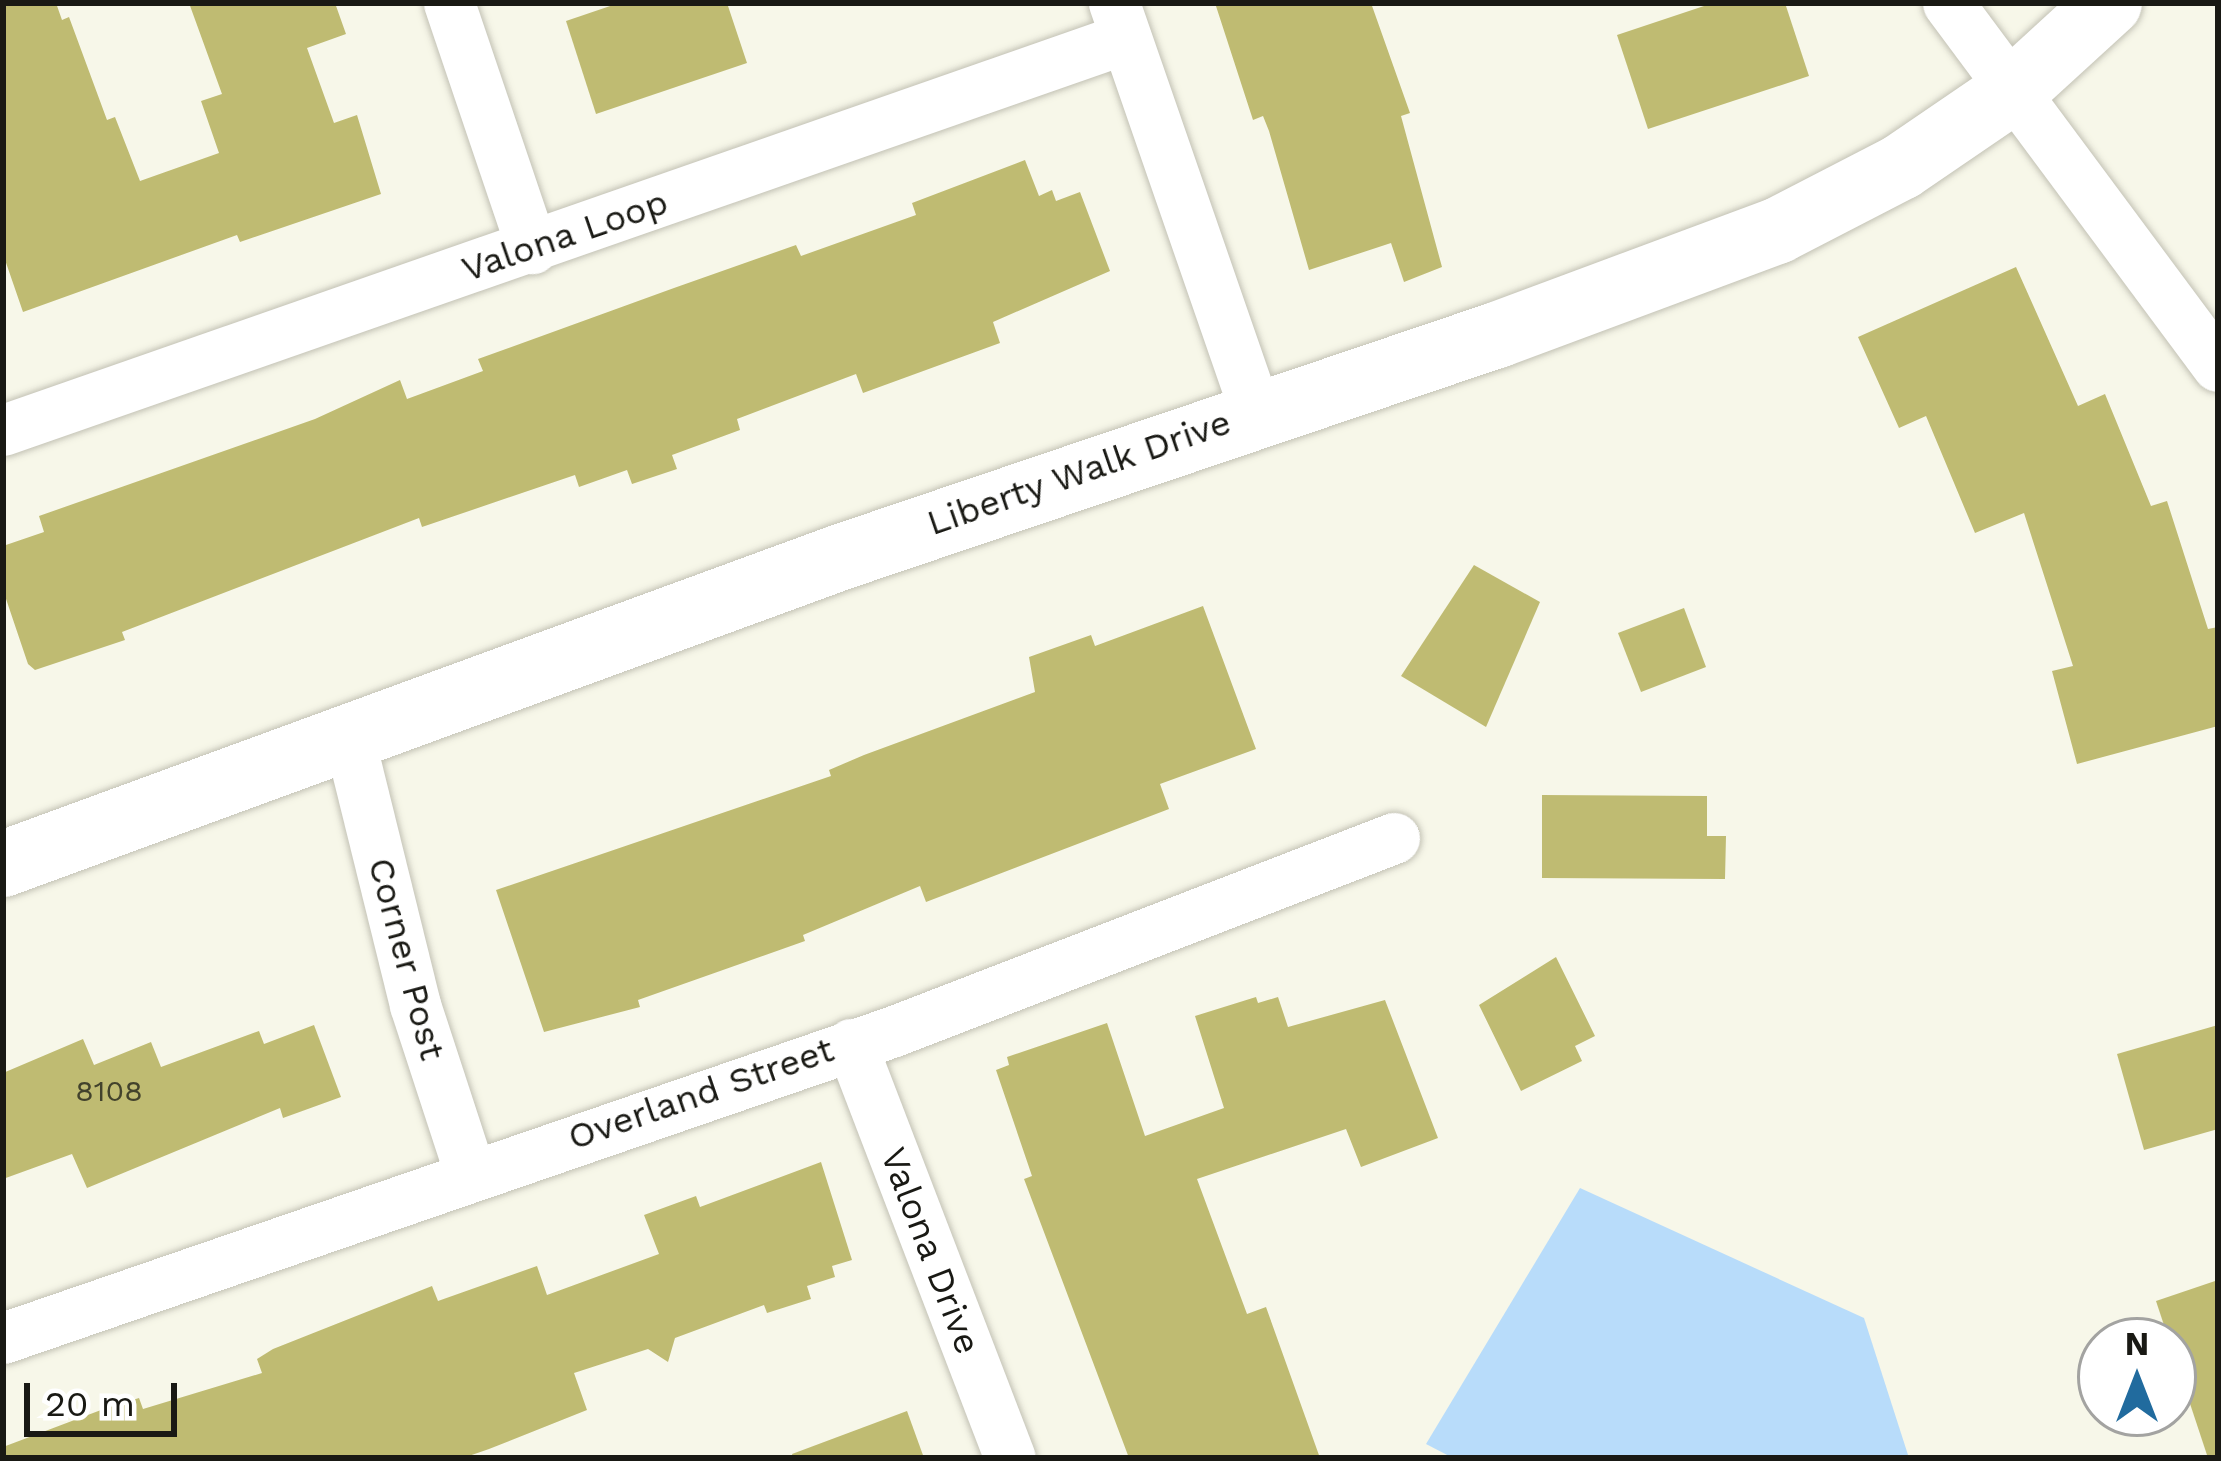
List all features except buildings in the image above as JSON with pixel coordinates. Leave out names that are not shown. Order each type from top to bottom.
[{"type":"street","points":[[448,3],[532,248]]},
{"type":"street","points":[[1948,3],[2218,366]]},
{"type":"street","name":"Liberty Walk Drive","points":[[3,864],[1255,411],[1497,335],[1777,231],[1901,166],[2014,90],[2109,3]]},
{"type":"street","name":"Valona Loop","points":[[3,430],[532,248],[1120,21],[1255,411]]},
{"type":"street","name":"Corner Post","points":[[350,742],[415,1005],[470,1173]]},
{"type":"street","name":"Overland Street","points":[[3,1338],[851,1044],[1394,838]]},
{"type":"street","name":"Valona Drive","points":[[851,1044],[1010,1458]]},
{"type":"water","points":[[1580,1188],[1864,1318],[1909,1458],[1453,1458],[1426,1444]]}]
